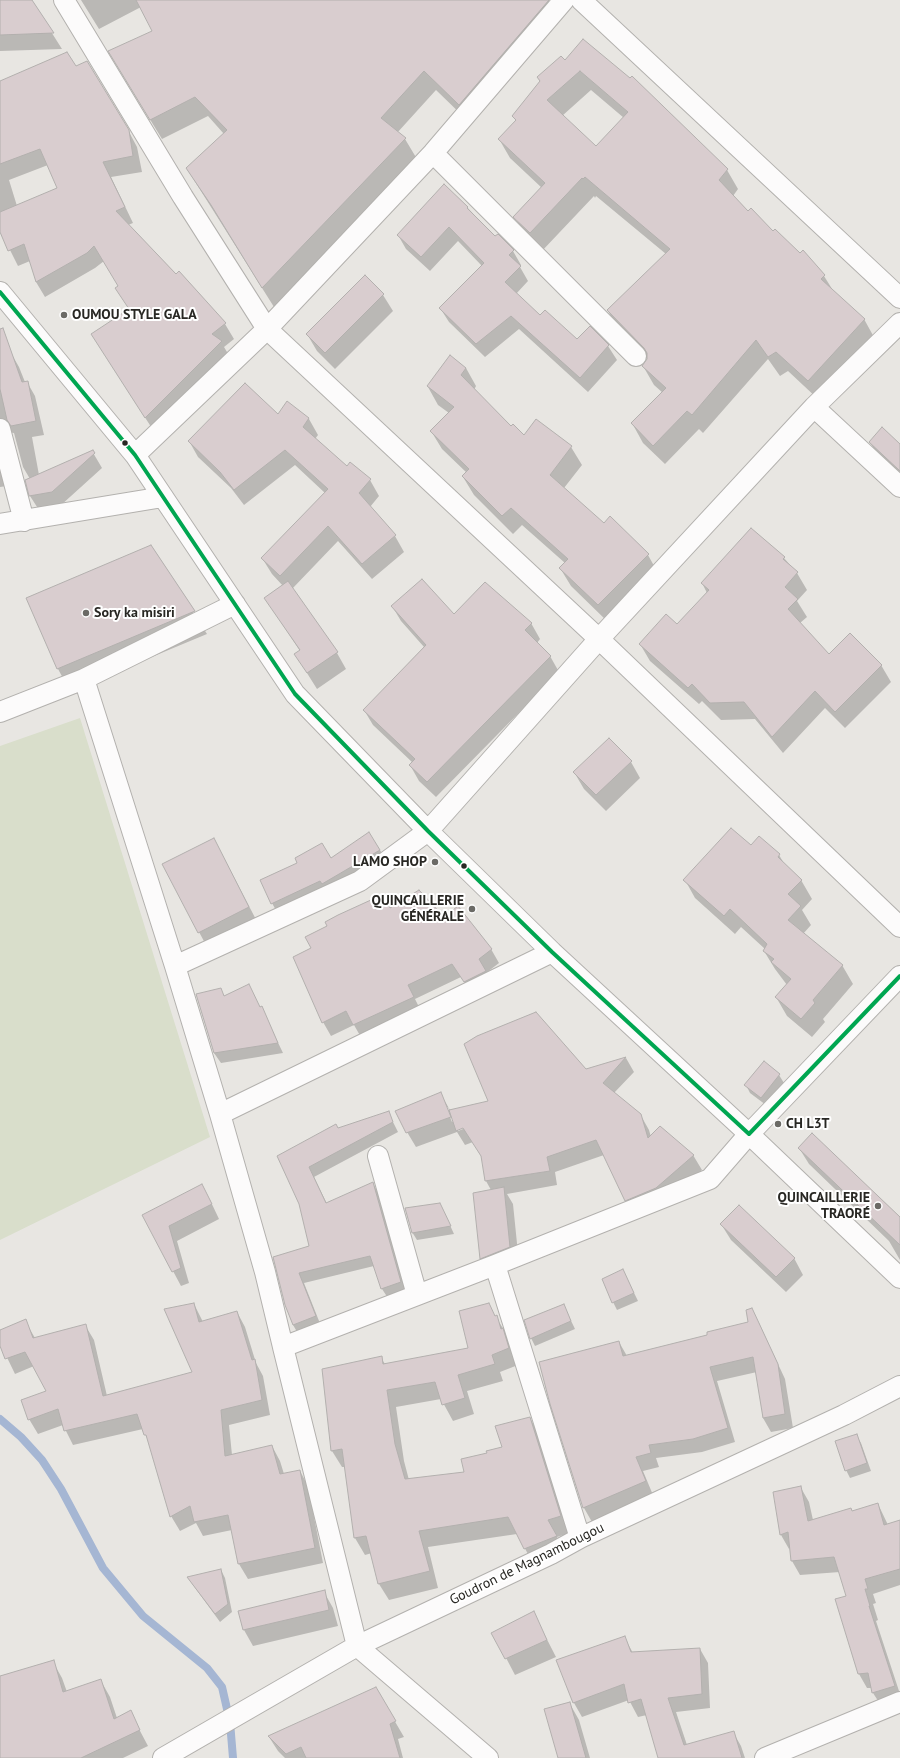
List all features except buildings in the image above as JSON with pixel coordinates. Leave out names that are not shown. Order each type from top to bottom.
[{"type":"street","points":[[64,0],[183,197],[266,329],[599,638],[900,927]]},
{"type":"street","points":[[135,455],[266,329],[433,153],[564,0]]},
{"type":"street","points":[[581,0],[900,298]]},
{"type":"street","points":[[433,153],[636,356]]},
{"type":"street","points":[[0,292],[135,455],[295,694],[428,831],[552,952],[749,1134],[900,1278]]},
{"type":"street","points":[[175,966],[360,881],[428,831],[599,638],[814,407],[900,324]]},
{"type":"street","points":[[814,407],[900,487]]},
{"type":"street","points":[[0,429],[24,521]]},
{"type":"street","points":[[0,524],[163,497]]},
{"type":"street","points":[[0,712],[84,679],[235,604]]},
{"type":"street","points":[[84,679],[175,966],[220,1114],[265,1272],[357,1646],[488,1758]]},
{"type":"street","points":[[220,1114],[552,952]]},
{"type":"street","points":[[283,1347],[495,1265],[710,1179],[749,1134],[900,976]]},
{"type":"street","points":[[378,1156],[417,1295]]},
{"type":"street","points":[[495,1265],[580,1538]]},
{"type":"street","name":"Goudron de Magnambougou","points":[[163,1758],[357,1646],[551,1554],[580,1538],[844,1415],[900,1386]]},
{"type":"street","points":[[765,1758],[900,1703]]},
{"type":"green space","points":[[80,718],[210,1137],[0,1240],[0,746]]},
{"type":"waterway","points":[[0,1419],[21,1437],[42,1460],[61,1489],[103,1568],[143,1616],[207,1668],[222,1687],[230,1722],[233,1758]]},
{"type":"transit line","points":[[0,292],[135,455],[295,694],[428,831],[552,952],[749,1134],[900,976]]},
{"type":"place","name":"OUMOU STYLE GALA","points":[[64,315]]},
{"type":"place","name":"Sory ka misiri","points":[[86,613]]},
{"type":"place","name":"LAMO SHOP","points":[[435,862]]},
{"type":"place","name":"QUINCAILLERIE GÉNÉRALE","points":[[472,909]]},
{"type":"place","name":"CH L3T","points":[[778,1124]]},
{"type":"place","name":"QUINCAILLERIE TRAORÉ","points":[[878,1206]]}]
